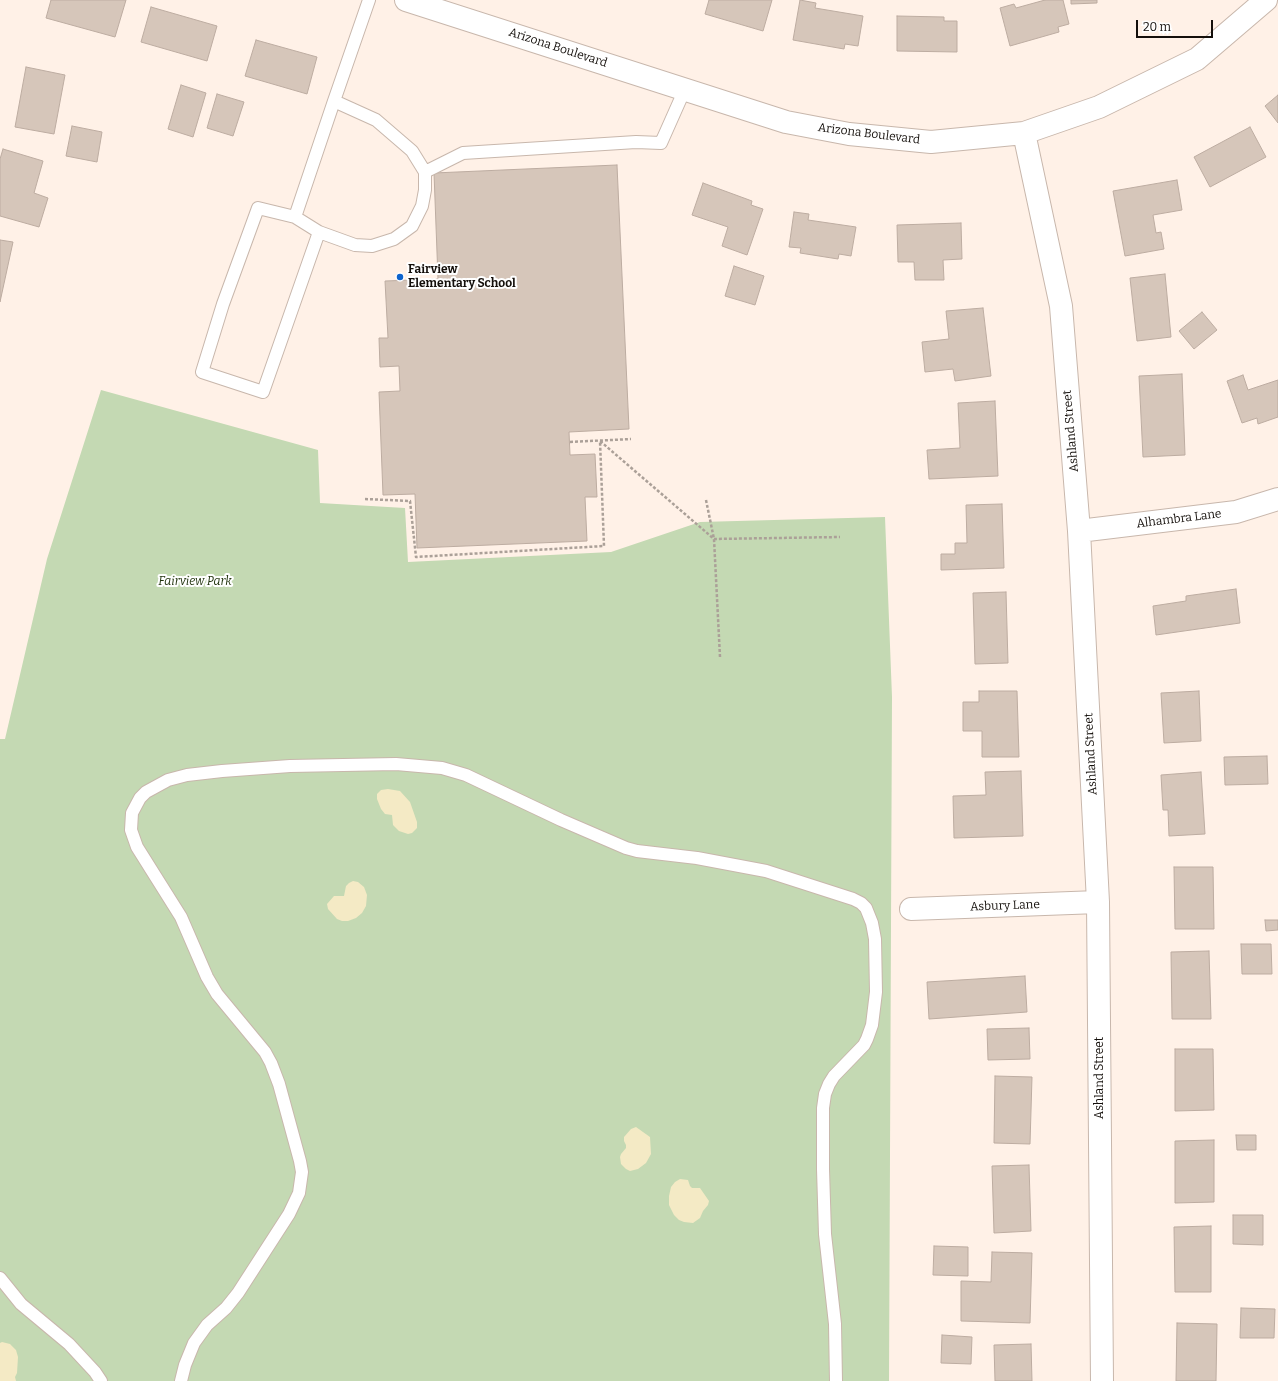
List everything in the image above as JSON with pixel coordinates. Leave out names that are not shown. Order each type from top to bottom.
[{"type":"street","name":"Arizona Boulevard","points":[[406,0],[786,122],[849,134],[931,142],[1024,133],[1098,107],[1197,59],[1266,0]]},
{"type":"street","name":"Ashland Street","points":[[1024,133],[1061,306],[1079,531],[1098,902],[1102,1381]]},
{"type":"street","name":"Alhambra Lane","points":[[1079,531],[1236,512],[1278,499]]},
{"type":"street","name":"Asbury Lane","points":[[911,909],[1098,902]]},
{"type":"lane","points":[[295,217],[369,0]]},
{"type":"lane","points":[[425,172],[463,153],[636,142],[661,142],[685,89]]},
{"type":"lane","points":[[319,232],[263,392],[202,372],[223,304],[258,208],[295,217],[319,232],[355,245],[372,246],[394,239],[412,226],[422,206],[425,190],[425,172],[412,152],[376,120],[334,101]]},
{"type":"lane","points":[[181,1381],[185,1364],[194,1343],[207,1325],[235,1298],[289,1214],[299,1193],[302,1172],[277,1078],[271,1063],[265,1052],[218,994],[207,977],[181,917],[137,847],[131,830],[132,813],[140,798],[146,792],[168,780],[187,775],[290,766],[396,764],[430,766],[460,773],[626,848],[637,851],[690,857],[766,871],[853,899],[861,903],[866,908],[872,923],[875,939],[876,992],[872,1025],[864,1045],[840,1068],[831,1080],[825,1094],[823,1108],[825,1234],[835,1324],[836,1381]]},
{"type":"lane","points":[[0,1278],[21,1304],[69,1344],[95,1372],[101,1381]]},
{"type":"path","points":[[570,442],[631,439]]},
{"type":"path","points":[[365,499],[410,501],[416,557],[604,546],[600,441]]},
{"type":"path","points":[[600,441],[714,539],[840,538]]},
{"type":"path","points":[[706,500],[714,539],[720,657]]},
{"type":"green space","name":"Fairview Park","points":[[101,390],[318,450],[320,503],[405,508],[408,562],[611,552],[700,522],[885,517],[892,697],[889,1381],[0,1381],[0,739],[5,739],[47,559]]},
{"type":"sand","points":[[388,789],[400,791],[410,802],[417,822],[417,828],[412,833],[408,834],[399,831],[393,825],[392,815],[385,814],[381,809],[377,799],[377,794],[381,790]]},
{"type":"sand","points":[[353,881],[358,882],[364,887],[367,895],[366,906],[362,913],[356,918],[348,921],[342,921],[337,919],[328,909],[327,904],[334,896],[344,896],[346,886]]},
{"type":"sand","points":[[636,1127],[650,1137],[651,1154],[646,1163],[638,1169],[630,1171],[621,1164],[620,1157],[626,1148],[624,1137],[631,1129]]},
{"type":"sand","points":[[680,1179],[688,1180],[692,1188],[700,1188],[709,1201],[700,1218],[693,1223],[679,1220],[674,1215],[669,1205],[671,1187]]},
{"type":"sand","points":[[0,1343],[10,1344],[16,1350],[18,1357],[17,1373],[15,1377],[16,1381],[0,1381]]},
{"type":"building","points":[[51,0],[126,0],[115,37],[46,18]]},
{"type":"building","points":[[709,0],[772,0],[763,31],[705,14]]},
{"type":"building","points":[[800,0],[816,3],[815,8],[863,16],[858,46],[845,44],[844,49],[793,40]]},
{"type":"building","points":[[1045,0],[1063,0],[1069,24],[1058,27],[1059,32],[1010,46],[1000,8],[1014,4],[1016,8]]},
{"type":"building","points":[[1071,0],[1097,0],[1097,3],[1071,4]]},
{"type":"building","points":[[151,7],[217,26],[207,61],[141,42]]},
{"type":"building","points":[[897,16],[944,17],[944,21],[957,21],[957,52],[897,51]]},
{"type":"building","points":[[256,40],[317,57],[307,94],[245,76]]},
{"type":"building","points":[[26,67],[65,75],[54,134],[15,127]]},
{"type":"building","points":[[181,85],[206,93],[193,137],[168,129]]},
{"type":"building","points":[[217,94],[244,102],[233,136],[207,128]]},
{"type":"building","points":[[1278,95],[1278,123],[1265,106]]},
{"type":"building","points":[[72,126],[102,132],[97,162],[66,156]]},
{"type":"building","points":[[1250,127],[1266,157],[1210,187],[1194,157]]},
{"type":"building","points":[[3,149],[43,161],[34,193],[48,198],[39,227],[0,216],[0,159]]},
{"type":"building","points":[[617,165],[629,429],[569,432],[570,455],[595,454],[597,497],[585,497],[587,541],[417,548],[415,494],[383,495],[379,392],[400,391],[399,366],[380,367],[379,338],[388,338],[385,281],[438,279],[434,173]]},
{"type":"building","points":[[1177,180],[1182,210],[1153,215],[1156,233],[1161,232],[1164,249],[1125,256],[1113,191]]},
{"type":"building","points":[[703,183],[752,201],[751,205],[763,209],[747,255],[722,246],[728,227],[692,215]]},
{"type":"building","points":[[794,212],[809,214],[808,220],[856,227],[851,256],[839,254],[838,259],[800,253],[801,248],[789,247]]},
{"type":"building","points":[[961,223],[962,259],[943,260],[944,280],[915,280],[914,262],[898,262],[897,225]]},
{"type":"building","points":[[0,240],[13,242],[0,302]]},
{"type":"building","points":[[734,266],[764,276],[755,305],[725,296]]},
{"type":"building","points":[[1165,274],[1171,337],[1137,341],[1130,278]]},
{"type":"building","points":[[983,308],[991,376],[955,381],[953,369],[925,372],[922,342],[949,339],[946,311]]},
{"type":"building","points":[[1202,312],[1217,330],[1194,349],[1179,331]]},
{"type":"building","points":[[1182,374],[1185,455],[1143,457],[1139,376]]},
{"type":"building","points":[[1243,375],[1248,390],[1278,380],[1278,417],[1258,424],[1257,418],[1242,423],[1227,381]]},
{"type":"building","points":[[995,401],[998,476],[929,479],[927,450],[960,448],[958,403]]},
{"type":"building","points":[[1002,504],[1004,568],[941,570],[941,554],[955,554],[955,543],[967,543],[966,505]]},
{"type":"building","points":[[1236,589],[1240,623],[1156,635],[1153,606],[1186,601],[1186,596]]},
{"type":"building","points":[[1006,592],[1008,663],[975,664],[973,593]]},
{"type":"building","points":[[979,691],[1017,691],[1019,757],[982,757],[982,731],[963,731],[963,702],[979,702]]},
{"type":"building","points":[[1199,691],[1201,741],[1164,743],[1161,693]]},
{"type":"building","points":[[1267,756],[1268,784],[1225,785],[1224,757]]},
{"type":"building","points":[[1021,771],[1023,836],[954,838],[953,796],[986,795],[985,772]]},
{"type":"building","points":[[1201,772],[1205,834],[1169,836],[1168,810],[1163,810],[1161,775]]},
{"type":"building","points":[[1174,867],[1213,867],[1214,929],[1175,929]]},
{"type":"building","points":[[1265,920],[1278,920],[1278,930],[1266,931]]},
{"type":"building","points":[[1241,944],[1271,944],[1272,974],[1242,974]]},
{"type":"building","points":[[1209,951],[1211,1019],[1172,1019],[1171,952]]},
{"type":"building","points":[[1025,976],[1027,1012],[929,1019],[927,982]]},
{"type":"building","points":[[1029,1028],[1030,1059],[988,1060],[987,1029]]},
{"type":"building","points":[[1175,1049],[1213,1049],[1214,1110],[1175,1111]]},
{"type":"building","points":[[995,1076],[1032,1077],[1030,1144],[994,1143]]},
{"type":"building","points":[[1236,1135],[1256,1135],[1256,1150],[1237,1150]]},
{"type":"building","points":[[1214,1140],[1214,1202],[1175,1203],[1175,1141]]},
{"type":"building","points":[[1029,1165],[1031,1231],[994,1233],[992,1166]]},
{"type":"building","points":[[1233,1215],[1263,1215],[1263,1245],[1233,1244]]},
{"type":"building","points":[[1211,1226],[1211,1292],[1175,1292],[1174,1227]]},
{"type":"building","points":[[934,1246],[968,1247],[968,1276],[933,1275]]},
{"type":"building","points":[[992,1252],[1032,1253],[1030,1323],[961,1321],[961,1281],[991,1282]]},
{"type":"building","points":[[1241,1308],[1275,1309],[1274,1338],[1240,1338]]},
{"type":"building","points":[[1177,1323],[1217,1324],[1216,1381],[1176,1381]]},
{"type":"building","points":[[942,1335],[972,1337],[971,1364],[941,1363]]},
{"type":"building","points":[[1031,1344],[1032,1381],[995,1381],[994,1345]]},
{"type":"place","name":"Fairview Elementary School","points":[[400,277]]}]
